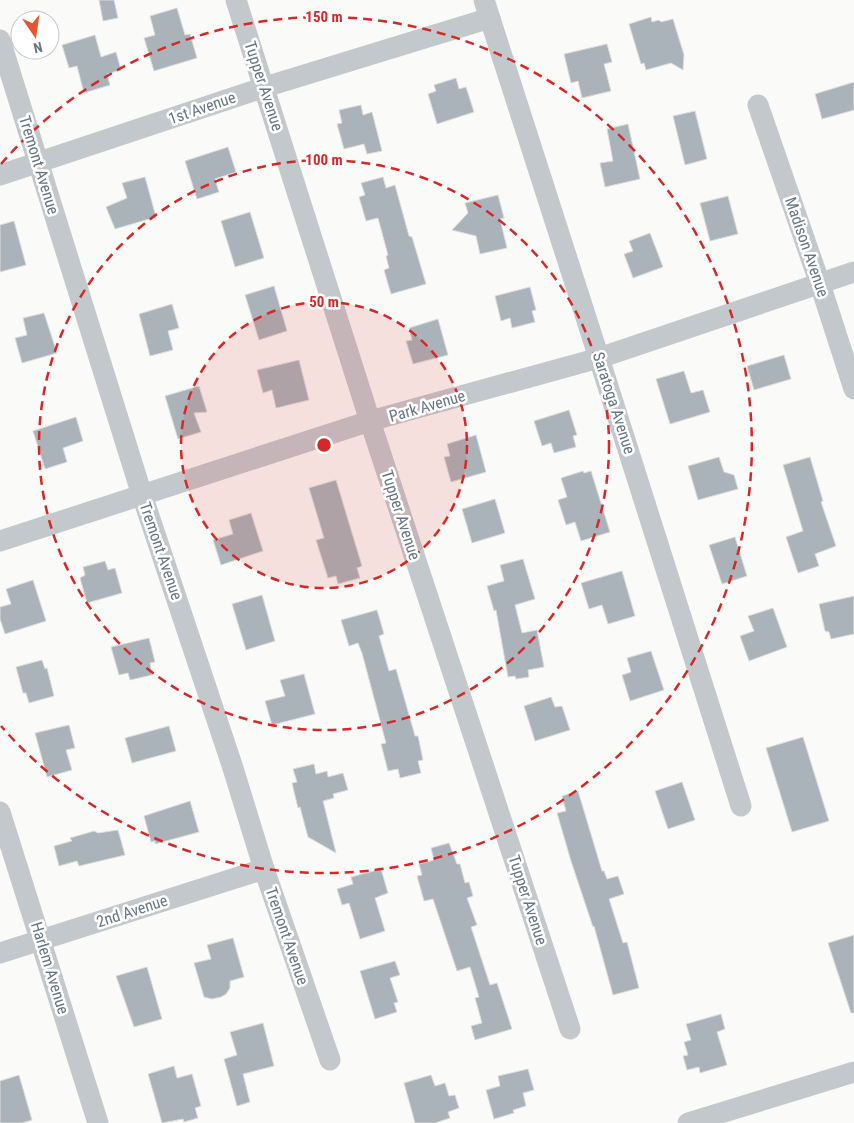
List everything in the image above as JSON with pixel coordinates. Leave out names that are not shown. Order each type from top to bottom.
[{"type":"street","name":"Tupper Avenue","points":[[236,0],[370,421],[570,1029]]},
{"type":"street","name":"1st Avenue","points":[[0,175],[265,87],[487,9]]},
{"type":"street","name":"Saratoga Avenue","points":[[487,9],[740,806]]},
{"type":"street","name":"Tremont Avenue","points":[[0,40],[142,495],[232,765],[264,869],[330,1060]]},
{"type":"street","name":"Madison Avenue","points":[[758,105],[854,389]]},
{"type":"street","name":"Park Avenue","points":[[0,541],[370,421],[599,358],[854,272]]},
{"type":"street","name":"Harlem Avenue","points":[[0,812],[98,1123]]},
{"type":"street","name":"2nd Avenue","points":[[0,953],[264,869]]},
{"type":"street","points":[[688,1123],[854,1072]]},
{"type":"building","points":[[99,0],[114,0],[118,18],[103,21]]},
{"type":"building","points":[[177,8],[185,35],[190,34],[197,58],[154,71],[144,38],[155,35],[150,16]]},
{"type":"building","points":[[651,17],[652,22],[673,19],[684,55],[683,70],[671,63],[646,70],[644,63],[641,64],[629,24]]},
{"type":"building","points":[[95,35],[101,57],[116,52],[121,70],[107,74],[110,85],[84,93],[77,66],[69,68],[62,45]]},
{"type":"building","points":[[607,44],[612,62],[604,64],[611,91],[582,98],[578,81],[571,83],[564,54]]},
{"type":"building","points":[[456,78],[459,89],[466,87],[474,112],[437,124],[428,94],[436,91],[434,85]]},
{"type":"building","points":[[854,82],[854,110],[822,119],[815,94]]},
{"type":"building","points":[[361,105],[363,115],[372,112],[382,151],[367,154],[364,144],[344,149],[337,124],[342,123],[339,110]]},
{"type":"building","points":[[695,111],[707,159],[685,165],[673,116]]},
{"type":"building","points":[[628,124],[640,179],[605,187],[600,163],[613,161],[607,129]]},
{"type":"building","points":[[228,147],[236,172],[215,179],[219,192],[197,199],[185,161]]},
{"type":"building","points":[[145,177],[156,217],[115,229],[106,207],[127,198],[122,183]]},
{"type":"building","points":[[383,177],[386,188],[395,185],[409,236],[412,237],[426,284],[391,294],[384,270],[389,268],[386,256],[388,255],[378,218],[366,221],[359,197],[365,195],[361,183]]},
{"type":"building","points":[[498,195],[504,218],[500,219],[507,248],[480,254],[476,236],[452,230],[468,213],[465,203]]},
{"type":"building","points":[[728,196],[738,234],[710,241],[700,203]]},
{"type":"building","points":[[250,212],[264,258],[235,267],[221,221]]},
{"type":"building","points":[[14,221],[26,265],[0,272],[0,225]]},
{"type":"building","points":[[650,233],[663,267],[633,278],[624,254],[633,251],[629,241]]},
{"type":"building","points":[[274,286],[287,331],[259,340],[245,295]]},
{"type":"building","points":[[530,287],[536,310],[532,311],[535,322],[512,328],[510,318],[501,321],[495,296]]},
{"type":"building","points":[[172,304],[179,328],[168,331],[173,350],[150,356],[139,314]]},
{"type":"building","points":[[44,313],[57,353],[22,363],[15,338],[27,335],[23,318]]},
{"type":"building","points":[[438,319],[448,355],[413,364],[406,341],[412,340],[409,328]]},
{"type":"building","points":[[784,355],[791,379],[754,390],[747,366]]},
{"type":"building","points":[[299,360],[309,400],[276,408],[272,390],[263,393],[257,370]]},
{"type":"building","points":[[684,371],[691,393],[703,390],[710,412],[670,424],[656,379]]},
{"type":"building","points":[[199,386],[207,412],[194,413],[201,432],[178,439],[165,396]]},
{"type":"building","points":[[569,410],[577,435],[573,436],[576,447],[554,453],[551,443],[542,446],[534,421]]},
{"type":"building","points":[[76,417],[83,441],[63,448],[67,462],[45,469],[33,431]]},
{"type":"building","points":[[476,435],[486,472],[451,482],[444,457],[450,456],[447,444]]},
{"type":"building","points":[[719,457],[724,472],[734,475],[738,489],[698,500],[688,466]]},
{"type":"building","points":[[810,457],[823,501],[821,502],[836,546],[815,554],[819,566],[798,573],[786,537],[803,531],[783,465]]},
{"type":"building","points":[[583,471],[584,473],[591,471],[610,532],[581,541],[575,522],[566,525],[558,500],[567,497],[561,478]]},
{"type":"building","points":[[336,480],[362,566],[357,568],[360,578],[338,584],[336,576],[328,578],[316,540],[324,538],[309,488]]},
{"type":"building","points":[[495,499],[505,533],[472,543],[462,509]]},
{"type":"building","points":[[251,513],[263,551],[221,565],[213,540],[233,534],[229,520]]},
{"type":"building","points":[[735,537],[747,576],[722,584],[709,545]]},
{"type":"building","points":[[523,559],[535,599],[515,605],[522,633],[537,630],[544,667],[528,670],[529,677],[516,679],[515,676],[508,677],[496,610],[494,611],[487,586],[504,581],[500,565]]},
{"type":"building","points":[[105,561],[108,570],[115,568],[122,593],[87,603],[80,578],[85,575],[83,567]]},
{"type":"building","points":[[622,571],[635,616],[608,624],[602,605],[589,609],[581,583]]},
{"type":"building","points":[[33,580],[46,621],[5,634],[0,619],[0,607],[11,604],[6,589]]},
{"type":"building","points":[[262,595],[275,641],[246,650],[232,604]]},
{"type":"building","points":[[854,596],[854,634],[831,639],[829,632],[825,631],[819,604]]},
{"type":"building","points":[[773,608],[787,647],[749,661],[740,636],[754,631],[748,616]]},
{"type":"building","points":[[377,610],[384,634],[379,636],[389,671],[396,669],[415,736],[418,736],[423,760],[418,761],[421,773],[400,778],[398,769],[388,771],[381,744],[386,743],[362,653],[358,643],[349,646],[341,620]]},
{"type":"building","points":[[149,638],[155,662],[150,663],[152,675],[130,680],[128,673],[119,675],[111,647]]},
{"type":"building","points":[[651,651],[664,690],[630,701],[622,675],[631,672],[627,658]]},
{"type":"building","points":[[42,660],[45,669],[47,668],[54,696],[29,703],[26,693],[23,693],[16,667]]},
{"type":"building","points":[[304,674],[315,714],[272,725],[265,701],[285,696],[280,680]]},
{"type":"building","points":[[551,697],[555,707],[562,706],[570,730],[535,741],[524,706]]},
{"type":"building","points":[[69,725],[75,748],[66,750],[72,770],[47,777],[35,733]]},
{"type":"building","points":[[169,726],[176,751],[132,763],[125,738]]},
{"type":"building","points":[[803,737],[829,821],[792,832],[766,748]]},
{"type":"building","points":[[314,764],[316,774],[327,771],[328,777],[343,773],[348,790],[333,794],[334,798],[323,801],[336,853],[308,837],[300,807],[298,808],[292,783],[297,782],[293,769]]},
{"type":"building","points":[[682,782],[695,820],[668,829],[655,791]]},
{"type":"building","points":[[578,791],[602,871],[604,871],[607,879],[618,876],[624,894],[609,899],[623,943],[627,942],[639,988],[613,995],[594,926],[571,861],[557,813],[566,811],[562,796]]},
{"type":"building","points":[[190,801],[199,832],[155,844],[155,841],[151,842],[144,816]]},
{"type":"building","points":[[118,830],[125,855],[79,866],[77,861],[59,866],[54,846],[72,841],[70,838],[94,831],[98,833]]},
{"type":"building","points":[[449,843],[457,864],[460,864],[465,883],[469,882],[473,896],[467,898],[477,925],[471,927],[490,985],[497,983],[512,1029],[475,1040],[471,1026],[482,1023],[475,998],[479,997],[470,967],[457,971],[433,899],[424,901],[417,876],[422,875],[419,864],[434,860],[431,848]]},
{"type":"building","points":[[381,869],[388,893],[375,898],[385,931],[360,939],[349,903],[342,905],[337,889],[353,884],[351,877]]},
{"type":"building","points":[[854,935],[854,1013],[851,1013],[828,943]]},
{"type":"building","points":[[233,938],[244,977],[230,981],[230,988],[221,997],[212,999],[204,997],[194,963],[211,959],[207,945]]},
{"type":"building","points":[[395,961],[400,975],[390,978],[398,1002],[394,1003],[397,1012],[375,1019],[360,971]]},
{"type":"building","points":[[147,967],[162,1019],[134,1027],[116,976]]},
{"type":"building","points":[[721,1014],[725,1029],[717,1032],[727,1065],[700,1073],[699,1067],[687,1070],[683,1056],[688,1055],[684,1042],[691,1040],[686,1024]]},
{"type":"building","points":[[263,1023],[274,1066],[243,1074],[250,1102],[237,1106],[224,1059],[237,1055],[230,1032]]},
{"type":"building","points":[[174,1066],[177,1078],[192,1074],[201,1106],[195,1108],[198,1118],[184,1122],[183,1119],[162,1123],[148,1074]]},
{"type":"building","points":[[528,1069],[534,1090],[523,1093],[526,1106],[513,1110],[514,1113],[494,1119],[486,1090],[500,1086],[498,1076]]},
{"type":"building","points":[[19,1075],[32,1120],[22,1123],[0,1123],[0,1081]]},
{"type":"building","points":[[431,1075],[435,1086],[445,1083],[449,1096],[455,1095],[459,1108],[448,1112],[450,1118],[435,1123],[415,1123],[404,1083]]}]
